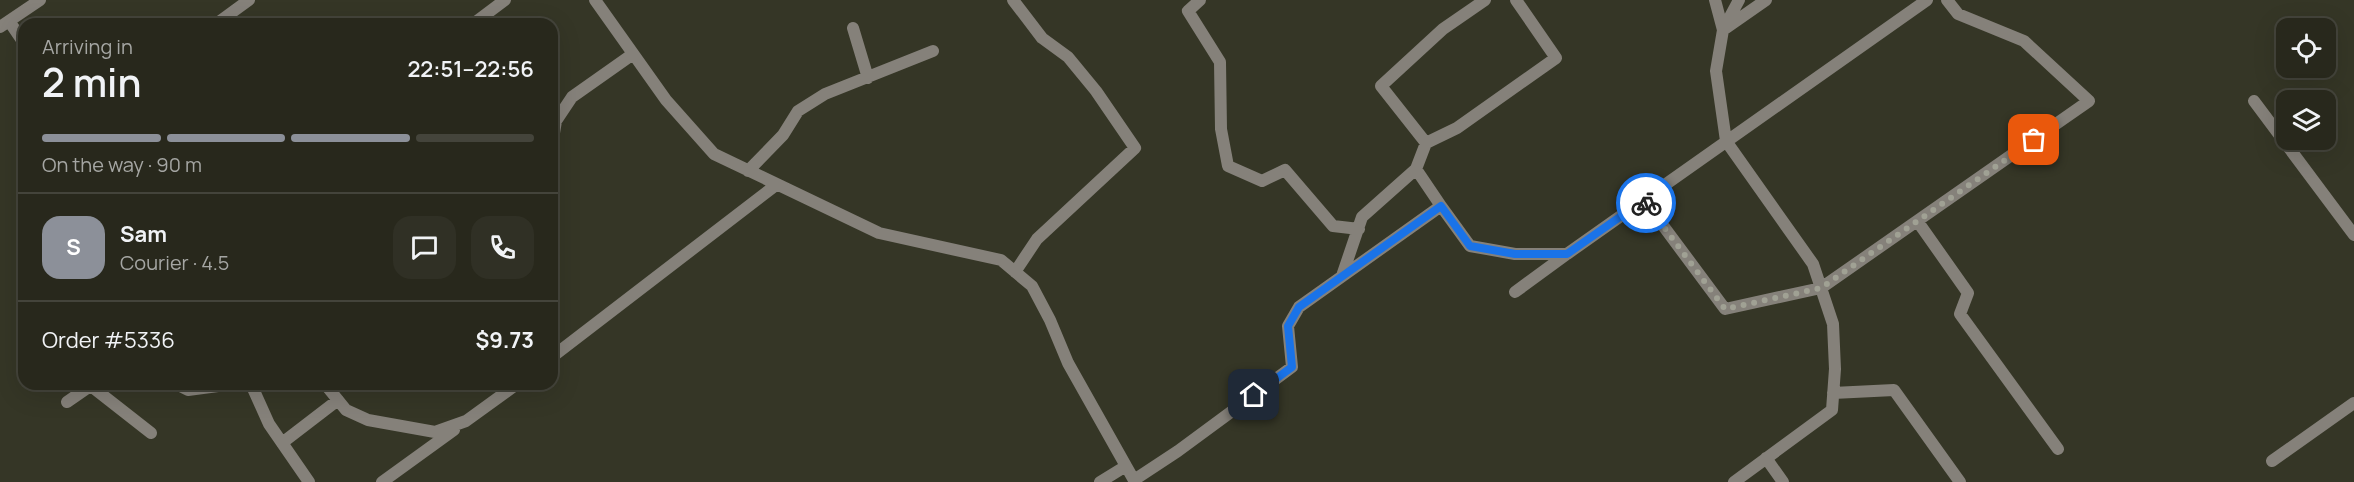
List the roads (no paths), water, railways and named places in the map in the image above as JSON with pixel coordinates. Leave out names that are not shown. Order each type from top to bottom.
[{"type":"street","points":[[18,37],[4,24],[40,0]]},
{"type":"street","points":[[224,18],[249,0]]},
{"type":"street","points":[[480,18],[505,0]]},
{"type":"street","points":[[595,0],[666,100],[714,154],[879,233],[1001,260],[1032,286],[1050,320],[1068,363],[1135,481],[1292,367],[1288,326],[1299,307],[1441,206]]},
{"type":"street","points":[[1013,0],[1042,38],[1068,57],[1096,91],[1135,148],[1037,239],[1015,272]]},
{"type":"street","points":[[1200,0],[1188,11],[1220,62],[1221,129],[1228,166],[1262,181],[1285,170],[1333,226],[1359,228]]},
{"type":"street","points":[[1426,143],[1381,86],[1443,29],[1485,0]]},
{"type":"street","points":[[1341,276],[1362,217],[1416,170],[1426,143],[1457,128],[1556,58],[1516,0]]},
{"type":"street","points":[[1715,0],[1723,30]]},
{"type":"street","points":[[1734,482],[1832,410],[1835,369],[1833,324],[1813,264],[1726,141],[1716,71],[1723,30],[1739,0]]},
{"type":"street","points":[[1723,30],[1766,0]]},
{"type":"street","points":[[1515,292],[1927,0]]},
{"type":"street","points":[[1644,200],[1725,309],[1821,288],[2089,101],[2024,41],[1958,14],[1947,0]]},
{"type":"street","points":[[853,28],[868,78]]},
{"type":"street","points":[[748,171],[783,135],[798,111],[825,94],[933,51]]},
{"type":"street","points":[[558,118],[572,97],[633,54]]},
{"type":"street","points":[[2254,101],[2354,235]]},
{"type":"street","points":[[1416,170],[1470,246],[1515,254],[1567,254]]},
{"type":"street","points":[[558,352],[776,185]]},
{"type":"street","points":[[1918,222],[1968,293],[1960,314],[2058,449]]},
{"type":"street","points":[[67,402],[85,390]]},
{"type":"street","points":[[98,390],[151,433]]},
{"type":"street","points":[[254,390],[269,424],[309,482]]},
{"type":"street","points":[[329,390],[346,410],[368,420],[435,432],[466,421]]},
{"type":"street","points":[[382,482],[509,390]]},
{"type":"street","points":[[1833,393],[1894,390],[1960,482]]},
{"type":"street","points":[[282,443],[338,400]]},
{"type":"street","points":[[2272,461],[2354,403]]},
{"type":"street","points":[[1766,458],[1783,482]]},
{"type":"street","points":[[1100,482],[1126,466]]}]
